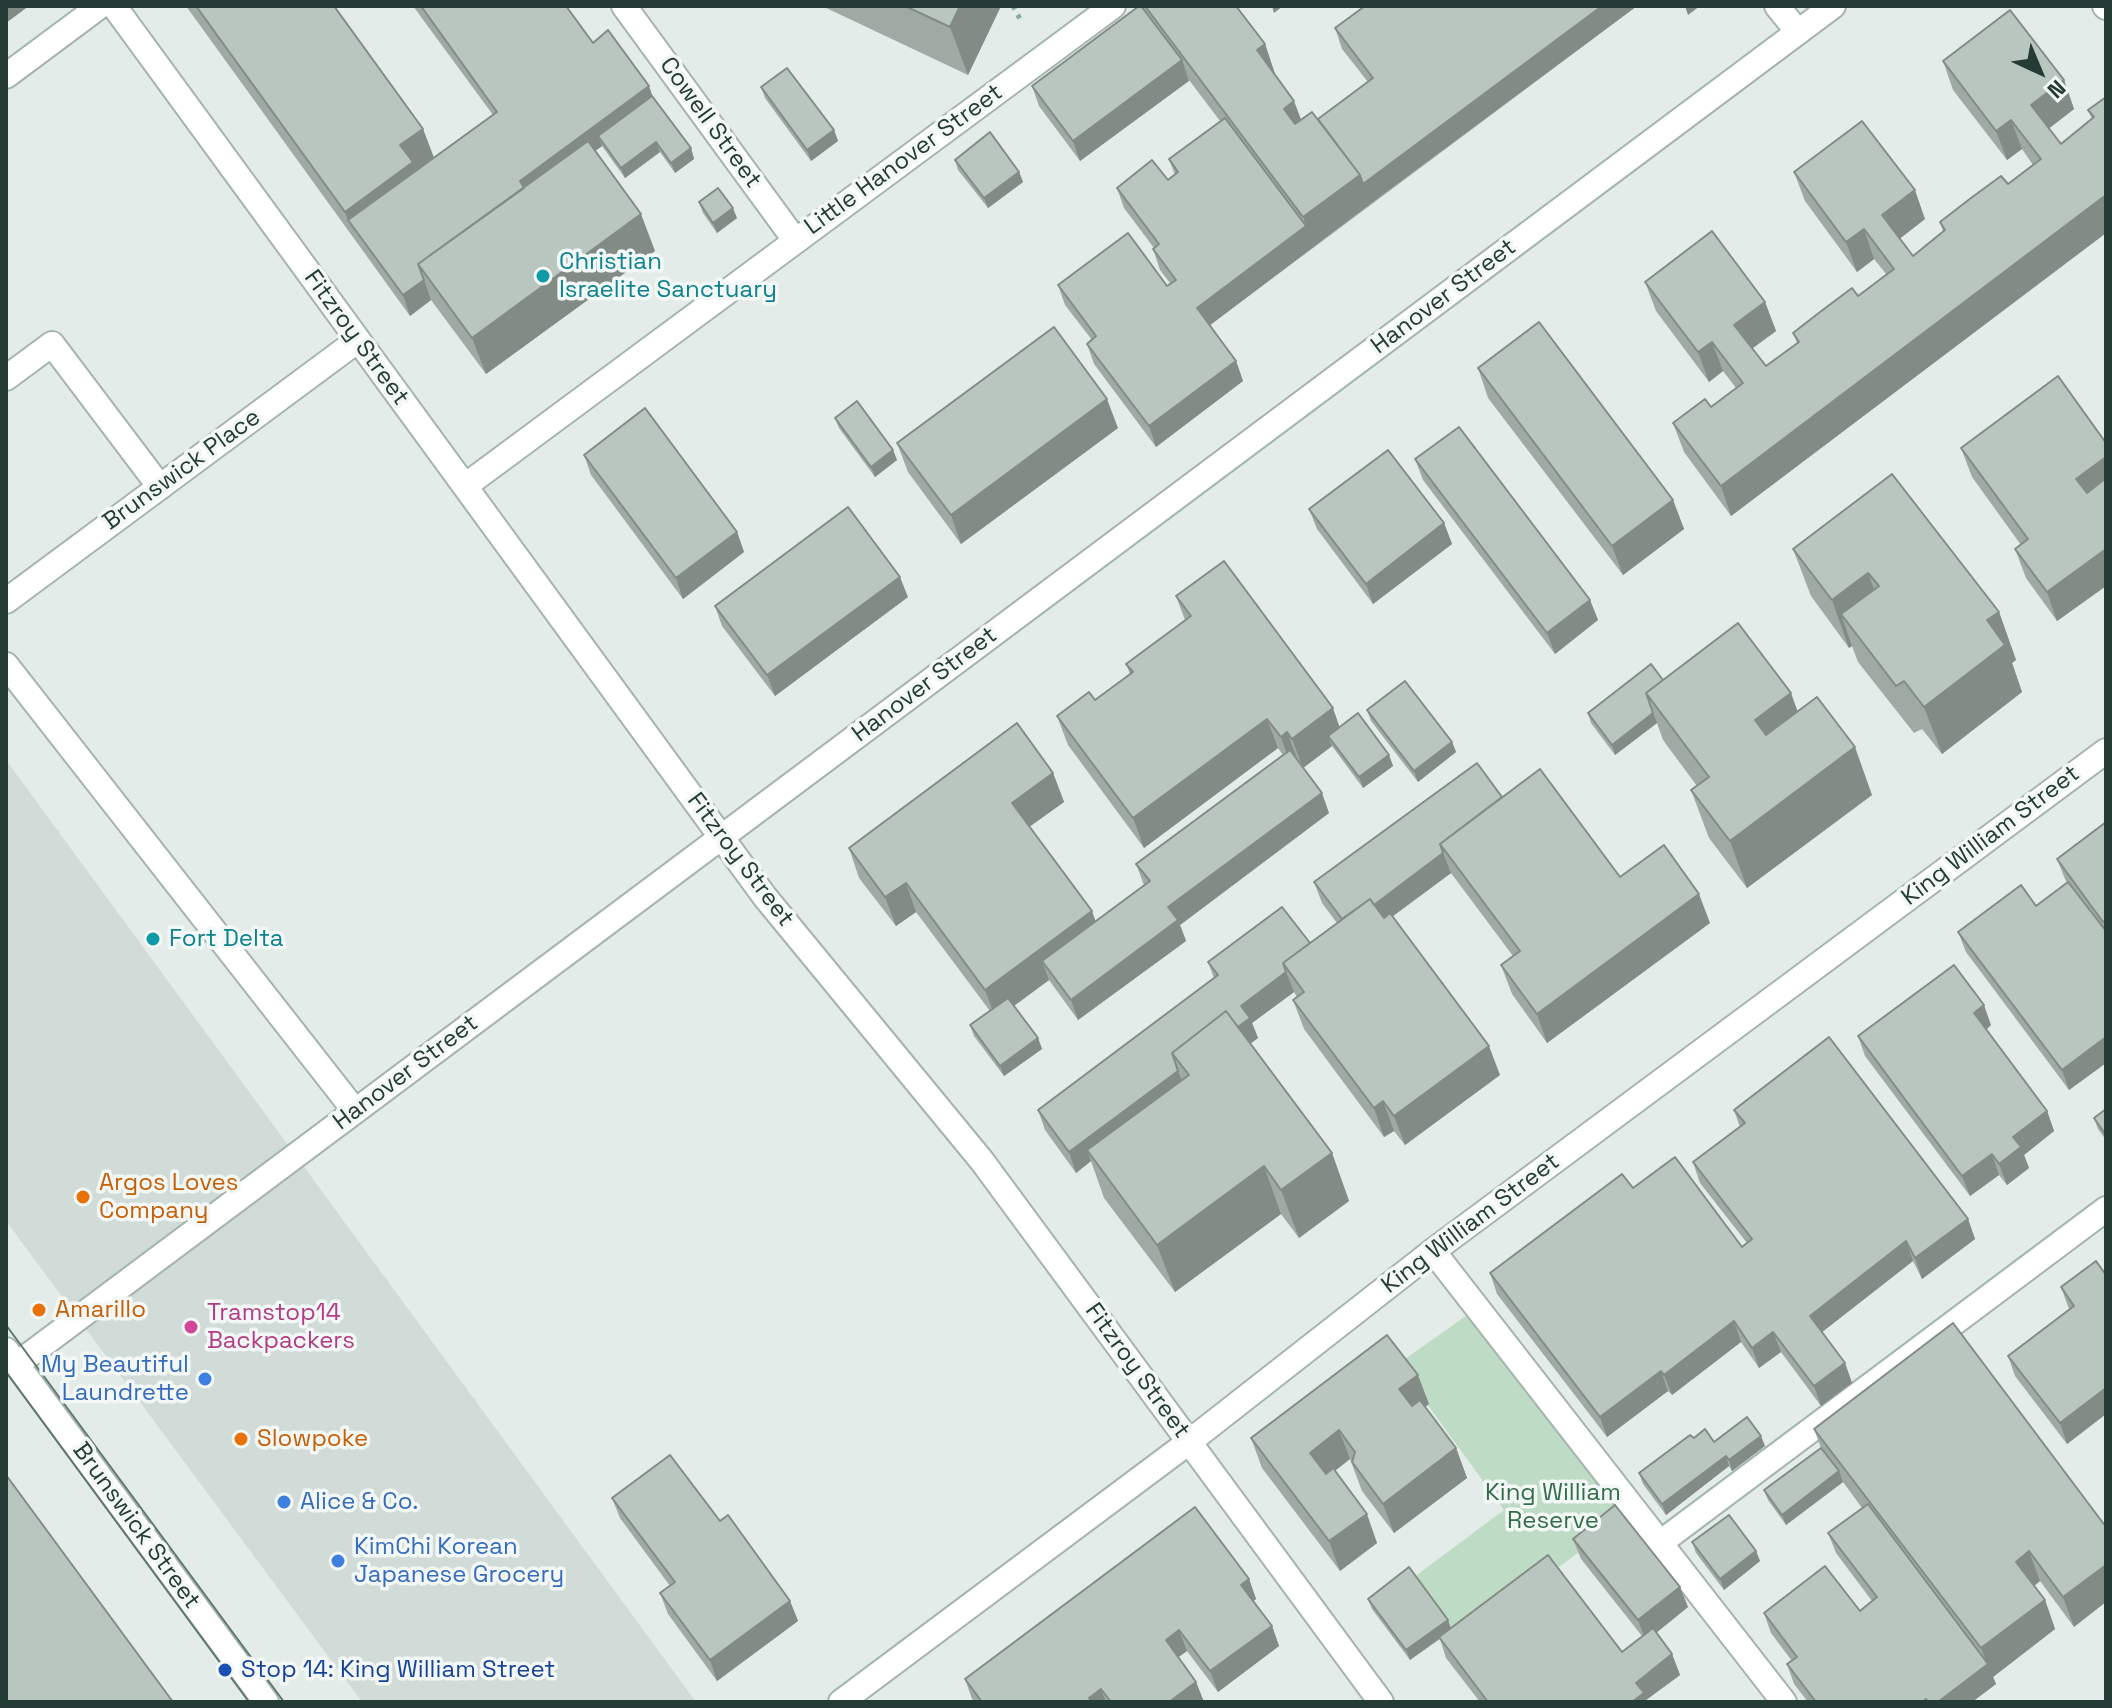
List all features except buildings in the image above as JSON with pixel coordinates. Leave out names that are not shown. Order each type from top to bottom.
[{"type":"street","points":[[6,76],[100,6]]},
{"type":"street","name":"Fitzroy Street","points":[[114,6],[765,897],[982,1161],[1381,1702]]},
{"type":"street","name":"Cowell Street","points":[[624,6],[795,240]]},
{"type":"street","name":"Little Hanover Street","points":[[465,486],[1113,6]]},
{"type":"street","points":[[1777,6],[1798,32]]},
{"type":"street","name":"Hanover Street","points":[[11,1357],[355,1111],[1833,6]]},
{"type":"street","name":"Brunswick Place","points":[[6,601],[358,340]]},
{"type":"street","points":[[6,378],[52,344],[160,487]]},
{"type":"street","points":[[6,665],[355,1111]]},
{"type":"street","name":"King William Street","points":[[841,1702],[1189,1442],[1433,1251],[2106,751]]},
{"type":"street","points":[[1660,1543],[2106,1209]]},
{"type":"street","points":[[1433,1251],[1784,1702]]},
{"type":"street","name":"Brunswick Street","points":[[11,1357],[266,1702]]},
{"type":"shaded area","points":[[6,760],[696,1702],[362,1702],[6,1221]]},
{"type":"green space","name":"King William Reserve","points":[[1470,1313],[1624,1518],[1460,1642],[1413,1578],[1504,1510],[1398,1364]]},
{"type":"tram line","points":[[6,1325],[284,1702]]},
{"type":"tram line","points":[[6,1372],[249,1702]]},
{"type":"place","name":"Christian Israelite Sanctuary","points":[[543,276]]},
{"type":"place","name":"Fort Delta","points":[[153,939]]},
{"type":"place","name":"Argos Loves Company","points":[[83,1197]]},
{"type":"place","name":"Amarillo","points":[[39,1310]]},
{"type":"place","name":"Tramstop14 Backpackers","points":[[191,1327]]},
{"type":"place","name":"My Beautiful Laundrette","points":[[205,1379]]},
{"type":"place","name":"Slowpoke","points":[[241,1439]]},
{"type":"place","name":"Alice & Co.","points":[[284,1502]]},
{"type":"place","name":"KimChi Korean Japanese Grocery","points":[[338,1561]]},
{"type":"place","name":"Stop 14: King William Street","points":[[225,1670]]}]
